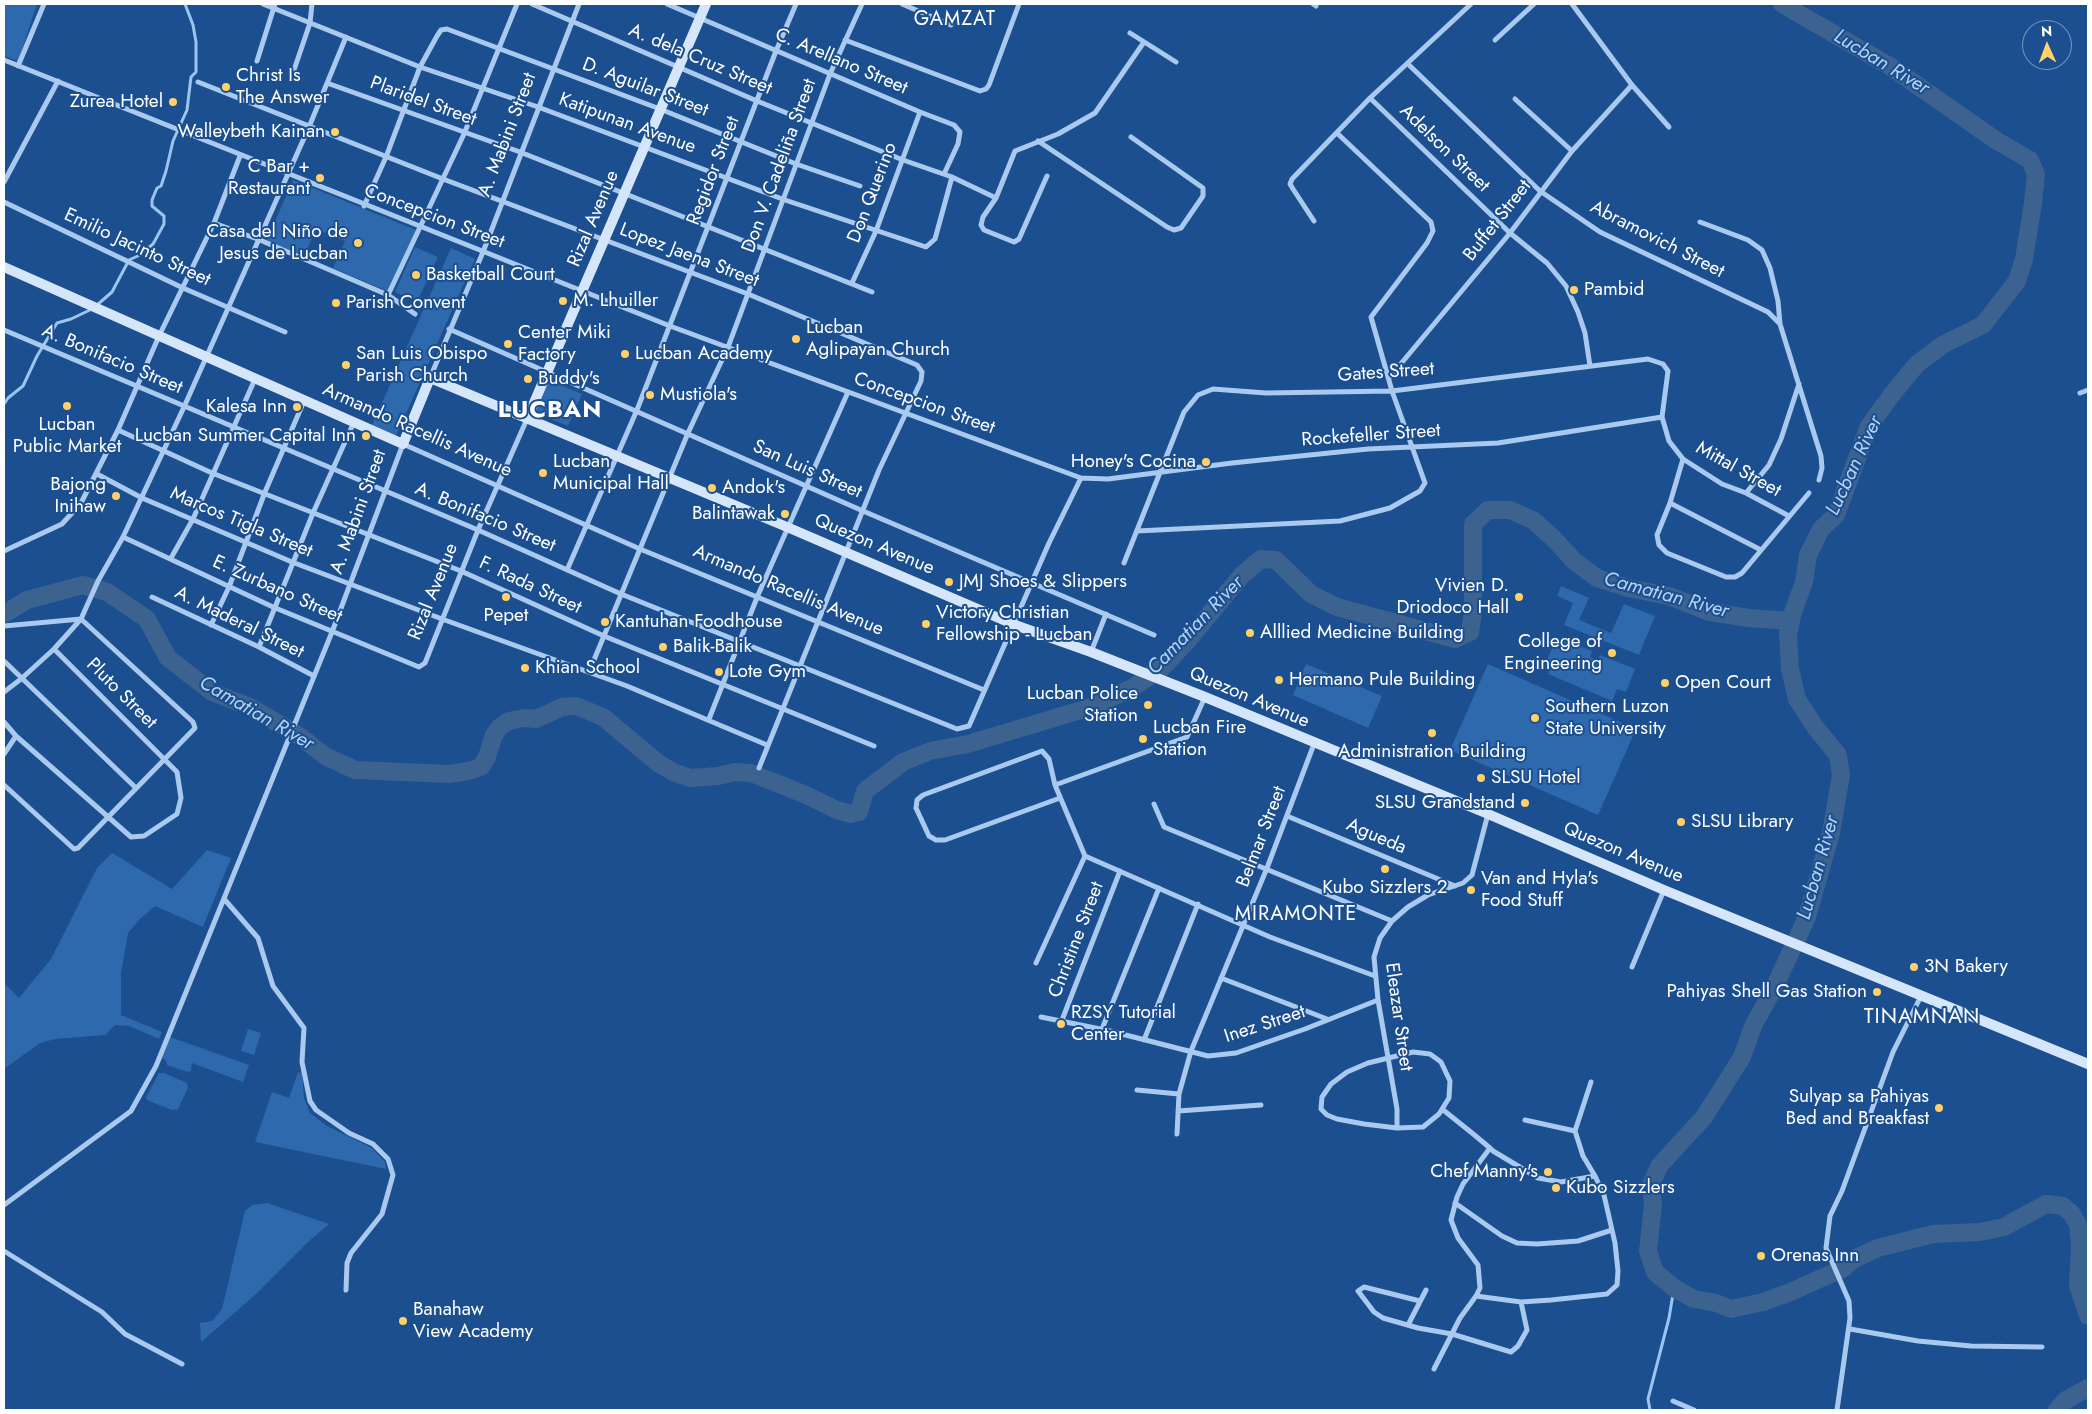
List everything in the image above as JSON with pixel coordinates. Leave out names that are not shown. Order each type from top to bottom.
[{"type":"main road","name":"Rizal Avenue","points":[[527,419],[706,4]]},
{"type":"main road","name":"Armando Racellis Avenue","points":[[4,267],[403,444]]},
{"type":"main road","name":"Quezon Avenue","points":[[430,378],[788,527],[1015,625],[1091,652],[1205,697],[1314,744],[1488,814],[1664,890],[2088,1064]]},
{"type":"main road","name":"A. Mabini Street","points":[[403,444],[430,378]]},
{"type":"street","points":[[18,66],[44,4]]},
{"type":"street","name":"Katipunan Avenue","points":[[263,4],[275,6],[310,23],[420,67],[483,90],[538,107],[784,200],[926,247],[935,239],[952,177]]},
{"type":"street","points":[[294,70],[310,23],[312,4]]},
{"type":"street","points":[[388,295],[464,134],[517,4]]},
{"type":"street","name":"A. dela Cruz Street","points":[[532,4],[757,101],[903,160],[952,177],[996,198]]},
{"type":"street","name":"A. Mabini Street","points":[[430,378],[483,252],[552,69],[579,4]]},
{"type":"street","name":"C. Arellano Street","points":[[667,4],[954,125],[960,132],[958,144],[944,174]]},
{"type":"street","name":"Regidor Street","points":[[567,570],[637,410],[691,274],[726,177],[796,4]]},
{"type":"street","name":"Don V. Cadeliña Street","points":[[589,672],[688,434],[728,347],[830,74],[862,4]]},
{"type":"street","points":[[902,4],[917,7],[951,25]]},
{"type":"street","points":[[845,40],[980,90],[986,89],[1019,4]]},
{"type":"street","points":[[1314,221],[1290,184],[1292,179],[1338,134],[1370,98],[1471,4]]},
{"type":"street","points":[[1495,40],[1534,4]]},
{"type":"street","points":[[1572,4],[1632,85],[1669,127]]},
{"type":"street","points":[[257,62],[275,6]]},
{"type":"street","name":"D. Aguilar Street","points":[[420,67],[436,36],[441,30],[447,29],[660,109],[796,164],[860,186]]},
{"type":"street","points":[[1130,33],[1176,62]]},
{"type":"street","points":[[4,692],[22,679],[54,649],[81,619],[98,581],[142,498],[230,307],[287,174],[310,127],[346,38]]},
{"type":"street","points":[[1047,176],[1018,239],[1014,242],[984,230],[981,225],[983,217],[996,198],[1016,151],[1058,134],[1096,113],[1144,42]]},
{"type":"street","name":"Concepcion Street","points":[[4,60],[364,206],[583,290],[670,326],[1081,478]]},
{"type":"street","name":"Abramovich Street","points":[[1408,64],[1540,191],[1600,232],[1768,312],[1780,324]]},
{"type":"street","points":[[364,206],[386,157],[420,67]]},
{"type":"street","points":[[4,182],[58,81]]},
{"type":"street","name":"Lopez Jaena Street","points":[[198,82],[501,202],[605,239],[691,274],[748,294],[917,365],[922,372],[921,381],[905,413]]},
{"type":"street","name":"Plaridel Street","points":[[327,83],[625,192],[872,292]]},
{"type":"street","name":"Buffet Street","points":[[1390,378],[1510,233],[1572,151],[1632,85]]},
{"type":"street","name":"Adelson Street","points":[[1370,98],[1510,233],[1547,263],[1566,286],[1585,333],[1590,366]]},
{"type":"street","points":[[1515,99],[1572,151]]},
{"type":"street","name":"Don Querino","points":[[852,283],[876,231],[920,112]]},
{"type":"street","points":[[1138,531],[1340,521],[1390,508],[1420,491],[1425,484],[1414,447],[1392,391],[1390,378],[1371,317],[1427,243],[1433,231],[1431,222],[1338,134]]},
{"type":"street","points":[[1038,141],[1167,227],[1174,230],[1181,228],[1203,196],[1203,188],[1131,137]]},
{"type":"street","points":[[4,551],[62,524],[81,503],[118,430],[159,336],[214,223],[240,156]]},
{"type":"street","name":"Emilio Jacinto Street","points":[[4,202],[183,288],[285,332]]},
{"type":"street","points":[[1700,222],[1748,240],[1762,250],[1770,268],[1778,301],[1780,324],[1821,456],[1820,480]]},
{"type":"street","points":[[214,223],[260,240],[388,295],[415,314]]},
{"type":"street","name":"San Luis Street","points":[[449,329],[637,410],[863,511],[1154,635]]},
{"type":"street","name":"A. Bonifacio Street","points":[[4,330],[384,492],[478,530],[621,594],[957,730],[969,726],[984,690]]},
{"type":"street","name":"Gates Street","points":[[1124,563],[1184,412],[1198,395],[1213,389],[1266,393],[1392,391],[1648,360],[1663,364]]},
{"type":"street","name":"Mittal Street","points":[[1663,364],[1668,371],[1662,417],[1669,441],[1684,459],[1722,484],[1746,493],[1789,516]]},
{"type":"street","points":[[171,558],[193,519],[232,426],[255,379]]},
{"type":"street","points":[[1746,493],[1769,465],[1781,438],[1799,384]]},
{"type":"street","points":[[2080,393],[2088,390]]},
{"type":"street","points":[[709,720],[758,596],[848,392]]},
{"type":"street","points":[[211,625],[229,588],[265,492],[304,401]]},
{"type":"street","points":[[759,768],[845,552],[905,413]]},
{"type":"street","name":"Rockefeller Street","points":[[1081,478],[1108,479],[1310,455],[1498,443],[1662,417]]},
{"type":"street","name":"Rizal Avenue","points":[[419,667],[425,663],[478,530],[527,419]]},
{"type":"street","points":[[259,647],[273,607],[312,513],[354,422]]},
{"type":"street","name":"F. Rada Street","points":[[118,430],[212,473],[265,492],[312,513],[461,571],[604,636],[874,746]]},
{"type":"street","name":"A. Mabini Street","points":[[4,1205],[131,1111],[156,1066],[225,900],[332,632],[403,444]]},
{"type":"street","name":"Armando Racellis Avenue","points":[[403,444],[640,549],[984,690]]},
{"type":"street","points":[[1684,459],[1670,503],[1657,535],[1659,544],[1667,553],[1726,577],[1735,577],[1742,573],[1808,493]]},
{"type":"street","name":"Marcos Tigla Street","points":[[97,474],[142,498],[292,562],[589,672],[709,720],[767,746]]},
{"type":"street","points":[[984,690],[1015,625],[1048,543],[1081,478]]},
{"type":"street","points":[[1670,503],[1761,550]]},
{"type":"street","name":"E. Zurbano Street","points":[[123,537],[171,558],[229,588],[419,667]]},
{"type":"street","name":"A. Maderal Street","points":[[152,597],[259,647],[314,676]]},
{"type":"street","points":[[1091,652],[1106,614]]},
{"type":"street","points":[[4,626],[81,619],[193,722],[195,728],[166,760],[78,848],[74,849],[4,785]]},
{"type":"street","name":"Pluto Street","points":[[54,649],[177,772],[181,798],[177,814],[144,836],[131,837],[107,817]]},
{"type":"street","points":[[4,661],[136,788]]},
{"type":"street","points":[[1055,785],[1187,737],[1205,697]]},
{"type":"street","points":[[4,722],[16,736],[107,817]]},
{"type":"street","points":[[4,754],[16,736]]},
{"type":"street","name":"Belmar Street","points":[[1177,1134],[1179,1094],[1191,1051],[1267,868],[1314,744]]},
{"type":"street","points":[[1060,798],[945,840],[936,840],[929,836],[916,808],[917,800],[923,795],[1042,751],[1048,759],[1060,798],[1086,856],[1243,925],[1375,976]]},
{"type":"street","points":[[1154,804],[1164,827],[1392,921]]},
{"type":"street","name":"Eleazar Street","points":[[1397,1128],[1397,1109],[1378,1000],[1374,957],[1380,938],[1392,921],[1408,907],[1428,895],[1455,886],[1472,875],[1488,814]]},
{"type":"street","name":"Agueda","points":[[1287,816],[1455,886]]},
{"type":"street","points":[[1036,963],[1086,856]]},
{"type":"street","name":"Christine Street","points":[[1062,1020],[1120,871]]},
{"type":"street","points":[[1102,1029],[1159,888]]},
{"type":"street","points":[[1632,967],[1664,890]]},
{"type":"street","points":[[225,900],[258,938],[273,986],[304,1028],[302,1062],[310,1101],[316,1110],[349,1133],[373,1144],[388,1159],[393,1175],[382,1214],[351,1253],[347,1263],[346,1290]]},
{"type":"street","points":[[1144,1040],[1198,904]]},
{"type":"street","points":[[1221,978],[1327,1019]]},
{"type":"street","points":[[1837,1410],[1840,1379],[1850,1328],[1849,1301],[1826,1248],[1830,1216],[1842,1191],[1893,1052],[1922,996]]},
{"type":"street","name":"Inez Street","points":[[1041,1017],[1102,1029],[1208,1056],[1236,1053],[1378,1000]]},
{"type":"street","points":[[1414,1052],[1430,1054],[1441,1062],[1450,1081],[1449,1098],[1442,1110],[1423,1127],[1397,1128],[1337,1119],[1327,1115],[1321,1109],[1322,1097],[1331,1084],[1347,1072],[1388,1058],[1414,1052]]},
{"type":"street","points":[[1476,1296],[1521,1302],[1606,1294],[1617,1285],[1618,1278],[1612,1230],[1604,1195],[1584,1156],[1575,1131],[1591,1082]]},
{"type":"street","points":[[1137,1090],[1179,1094]]},
{"type":"street","points":[[1178,1110],[1261,1105]]},
{"type":"street","points":[[1442,1110],[1490,1148],[1538,1178],[1561,1182],[1595,1176]]},
{"type":"street","points":[[1525,1120],[1575,1131]]},
{"type":"street","points":[[1434,1369],[1467,1307],[1480,1288],[1478,1266],[1453,1230],[1451,1220],[1455,1203],[1463,1184],[1490,1148]]},
{"type":"street","points":[[1455,1203],[1502,1236],[1517,1244],[1578,1241],[1612,1230]]},
{"type":"street","points":[[4,1251],[102,1312],[124,1334],[182,1364]]},
{"type":"street","points":[[1420,1301],[1364,1286],[1358,1291],[1374,1312],[1383,1318],[1452,1334],[1511,1352],[1518,1346],[1527,1330],[1521,1302]]},
{"type":"street","points":[[1408,1325],[1426,1290]]},
{"type":"street","points":[[1850,1328],[1918,1341],[1972,1346],[2042,1347]]},
{"type":"street","points":[[1673,1401],[1694,1410]]},
{"type":"shaded area","points":[[4,4],[37,4],[18,61],[4,56]]},
{"type":"shaded area","points":[[293,180],[416,230],[387,291],[333,268],[345,241],[316,229],[304,256],[267,240]]},
{"type":"shaded area","name":"Basketball Court","points":[[415,247],[438,257],[417,302],[395,292]]},
{"type":"shaded area","points":[[451,248],[475,259],[396,436],[372,425]]},
{"type":"shaded area","points":[[548,380],[582,394],[568,426],[534,412]]},
{"type":"shaded area","points":[[1561,586],[1589,598],[1579,620],[1611,633],[1624,604],[1655,616],[1639,655],[1564,625],[1573,603],[1557,596]]},
{"type":"shaded area","points":[[1557,637],[1592,651],[1590,657],[1598,660],[1600,655],[1635,669],[1626,692],[1617,689],[1612,701],[1548,674],[1553,663],[1547,660]]},
{"type":"shaded area","points":[[1306,664],[1382,696],[1368,728],[1293,695]]},
{"type":"shaded area","points":[[1488,664],[1636,729],[1598,815],[1450,750]]},
{"type":"shaded area","points":[[207,850],[231,858],[203,927],[155,906],[128,933],[121,973],[121,1015],[162,1032],[159,1039],[129,1026],[115,1025],[105,1035],[55,1039],[40,1043],[4,1069],[4,983],[19,998],[51,959],[97,868],[112,853],[172,889]]},
{"type":"shaded area","points":[[248,1029],[261,1033],[254,1055],[241,1051]]},
{"type":"shaded area","points":[[170,1037],[249,1065],[243,1082],[192,1063],[191,1071],[188,1072],[167,1065],[166,1060],[162,1058]]},
{"type":"shaded area","points":[[298,1072],[302,1073],[304,1098],[310,1113],[327,1126],[372,1148],[385,1162],[386,1169],[255,1142],[272,1092],[289,1098]]},
{"type":"shaded area","points":[[159,1073],[164,1073],[187,1083],[188,1088],[178,1109],[172,1110],[147,1100],[146,1097]]},
{"type":"shaded area","points":[[267,1203],[329,1224],[308,1242],[255,1295],[201,1342],[200,1323],[212,1321],[222,1309],[245,1211],[252,1205]]},
{"type":"waterway","points":[[97,305],[112,292],[129,260],[140,255],[153,244],[164,224],[164,216],[152,206],[152,200],[157,188],[161,186],[173,141],[187,110],[191,77],[196,72],[196,42],[193,25],[185,4]]},
{"type":"waterway","name":"Lucban River","points":[[1782,4],[1891,67],[1997,141],[2030,160],[2036,174],[2033,203],[2024,259],[2017,281],[1983,325],[1944,344],[1917,364],[1893,393],[1869,426],[1836,515],[1821,529],[1808,555],[1804,582],[1793,612],[1788,634],[1790,669],[1797,699],[1815,727],[1838,755],[1841,775],[1831,833],[1807,917],[1774,988],[1754,1024],[1742,1057],[1704,1117],[1660,1165],[1651,1184],[1653,1205],[1648,1251],[1655,1272],[1674,1288],[1694,1299],[1716,1303],[1731,1309],[1763,1302],[1788,1293],[1842,1269],[1854,1259],[1878,1248],[1933,1234],[1980,1232],[2004,1227],[2046,1204],[2063,1206],[2072,1214],[2078,1225],[2080,1244],[2078,1285],[2088,1316]]},
{"type":"waterway","points":[[4,404],[8,398],[23,386],[37,356],[57,323],[92,309]]},
{"type":"waterway","name":"Camatian River","points":[[4,614],[27,600],[83,585],[107,592],[147,619],[168,658],[212,692],[250,707],[301,737],[325,756],[355,770],[450,774],[468,771],[481,767],[487,757],[494,735],[500,727],[509,721],[524,718],[536,719],[562,707],[576,706],[603,717],[658,763],[673,772],[690,778],[718,776],[735,772],[751,773],[806,795],[837,810],[851,814],[859,812],[865,791],[903,762],[930,751],[968,744],[1091,707],[1132,688],[1163,667],[1242,575],[1261,559],[1276,560],[1311,594],[1337,607],[1455,639],[1470,632],[1473,613],[1473,524],[1488,510],[1510,510],[1533,520],[1574,561],[1597,578],[1628,588],[1669,596],[1710,612],[1749,618],[1791,621]]},
{"type":"waterway","points":[[1650,1410],[1648,1399],[1669,1318],[1674,1288]]},
{"type":"waterway","points":[[2057,1410],[2066,1400],[2088,1388]]},
{"type":"place","name":"Christ Is The Answer","points":[[226,87]]},
{"type":"place","name":"Zurea Hotel","points":[[173,102]]},
{"type":"place","name":"Walleybeth Kainan","points":[[335,132]]},
{"type":"place","name":"C Bar + Restaurant","points":[[320,178]]},
{"type":"place","name":"Casa del Niño de Jesus de Lucban","points":[[358,243]]},
{"type":"place","name":"Basketball Court","points":[[416,275]]},
{"type":"place","name":"Pambid","points":[[1574,290]]},
{"type":"place","name":"M. Lhuiller","points":[[563,301]]},
{"type":"place","name":"Parish Convent","points":[[336,303]]},
{"type":"place","name":"Lucban Aglipayan Church","points":[[796,339]]},
{"type":"place","name":"Center Miki Factory","points":[[508,344]]},
{"type":"place","name":"Lucban Academy","points":[[625,354]]},
{"type":"place","name":"San Luis Obispo Parish Church","points":[[346,365]]},
{"type":"place","name":"Buddy's","points":[[528,379]]},
{"type":"place","name":"Mustiola's","points":[[650,395]]},
{"type":"place","name":"Lucban Public Market","points":[[67,406]]},
{"type":"place","name":"Kalesa Inn","points":[[297,407]]},
{"type":"place","name":"Lucban Summer Capital Inn","points":[[366,436]]},
{"type":"place","name":"Honey's Cocina","points":[[1206,462]]},
{"type":"place","name":"Lucban Municipal Hall","points":[[543,473]]},
{"type":"place","name":"Andok's","points":[[712,488]]},
{"type":"place","name":"Bajong Inihaw","points":[[116,496]]},
{"type":"place","name":"Balintawak","points":[[785,514]]},
{"type":"place","name":"JMJ Shoes & Slippers","points":[[949,582]]},
{"type":"place","name":"Pepet","points":[[506,597]]},
{"type":"place","name":"Vivien D. Driodoco Hall","points":[[1519,597]]},
{"type":"place","name":"Kantuhan Foodhouse","points":[[605,622]]},
{"type":"place","name":"Victory Christian Fellowship - Lucban","points":[[926,624]]},
{"type":"place","name":"Alllied Medicine Building","points":[[1250,633]]},
{"type":"place","name":"Balik-Balik","points":[[663,647]]},
{"type":"place","name":"College of Engineering","points":[[1612,653]]},
{"type":"place","name":"Khian School","points":[[525,668]]},
{"type":"place","name":"Lote Gym","points":[[719,672]]},
{"type":"place","name":"Hermano Pule Building","points":[[1279,680]]},
{"type":"place","name":"Open Court","points":[[1665,683]]},
{"type":"place","name":"Lucban Police Station","points":[[1148,705]]},
{"type":"place","name":"Southern Luzon State University","points":[[1535,718]]},
{"type":"place","name":"Administration Building","points":[[1432,733]]},
{"type":"place","name":"Lucban Fire Station","points":[[1143,739]]},
{"type":"place","name":"SLSU Hotel","points":[[1481,778]]},
{"type":"place","name":"SLSU Grandstand","points":[[1525,803]]},
{"type":"place","name":"SLSU Library","points":[[1681,822]]},
{"type":"place","name":"Kubo Sizzlers 2","points":[[1385,869]]},
{"type":"place","name":"Van and Hyla's Food Stuff","points":[[1471,890]]},
{"type":"place","name":"3N Bakery","points":[[1914,967]]},
{"type":"place","name":"Pahiyas Shell Gas Station","points":[[1877,992]]},
{"type":"place","name":"RZSY Tutorial Center","points":[[1061,1024]]},
{"type":"place","name":"Sulyap sa Pahiyas Bed and Breakfast","points":[[1939,1108]]},
{"type":"place","name":"Chef Manny's","points":[[1548,1172]]},
{"type":"place","name":"Kubo Sizzlers","points":[[1556,1188]]},
{"type":"place","name":"Orenas Inn","points":[[1761,1256]]},
{"type":"place","name":"Banahaw View Academy","points":[[403,1321]]},
{"type":"district","name":"GAMZAT","points":[[955,20]]},
{"type":"district","name":"LUCBAN","points":[[550,411]]},
{"type":"district","name":"MIRAMONTE","points":[[1296,915]]},
{"type":"district","name":"TINAMNAN","points":[[1922,1018]]}]
